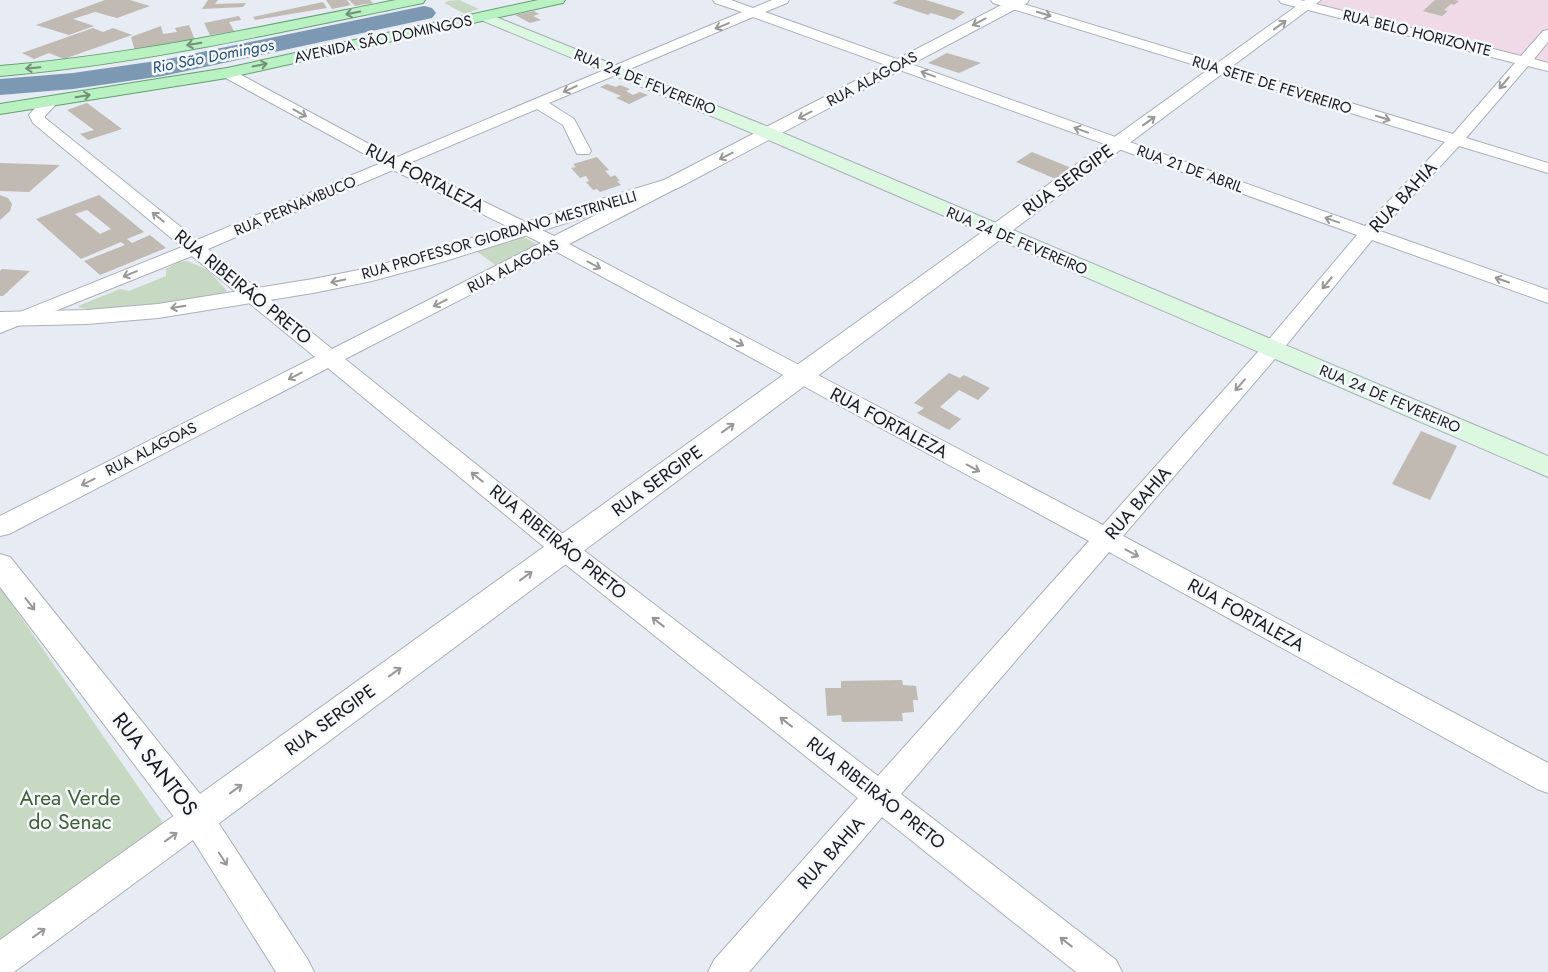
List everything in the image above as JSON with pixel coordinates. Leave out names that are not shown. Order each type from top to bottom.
[{"type":"main road","name":"AVENIDA SÃO DOMINGOS","points":[[0,109],[227,73],[459,16],[558,0]]},
{"type":"main road","name":"AVENIDA SÃO DOMINGOS","points":[[0,70],[67,65],[197,44],[426,1]]},
{"type":"main road","name":"RUA 24 DE FEVEREIRO","points":[[488,11],[614,69],[1548,466]]},
{"type":"street","name":"RUA 21 DE ABRIL","points":[[719,0],[1548,297]]},
{"type":"street","name":"RUA PERNAMBUCO","points":[[7,322],[195,248],[614,69],[783,0]]},
{"type":"street","name":"RUA SETE DE FEVEREIRO","points":[[997,0],[1018,2],[1219,69],[1548,168]]},
{"type":"street","name":"RUA BELO HORIZONTE","points":[[1286,0],[1310,3],[1548,67]]},
{"type":"street","name":"RUA ALAGOAS","points":[[0,527],[770,134],[1018,2]]},
{"type":"street","name":"RUA SERGIPE","points":[[0,961],[1310,3]]},
{"type":"street","name":"RUA BAHIA","points":[[726,972],[882,796],[1272,348],[1368,233],[1456,140],[1523,60],[1548,34]]},
{"type":"street","name":"RUA FORTALEZA","points":[[227,73],[394,164],[556,244],[1548,779]]},
{"type":"street","name":"RUA RIBEIRÃO PRETO","points":[[52,101],[37,115],[38,120],[254,294],[564,549],[882,796],[1104,972]]},
{"type":"street","points":[[538,103],[570,122],[583,151]]},
{"type":"street","name":"RUA PROFESSOR GIORDANO MESTRINELLI","points":[[7,322],[158,311],[254,294],[308,287],[372,274],[527,229],[670,184]]},
{"type":"street","name":"RUA SANTOS","points":[[0,565],[197,818],[296,972]]},
{"type":"shaded area","points":[[1280,0],[1548,0],[1548,69]]},
{"type":"green space","points":[[459,0],[479,9],[465,14],[444,3]]},
{"type":"green space","points":[[517,233],[543,248],[501,269],[472,248]]},
{"type":"green space","points":[[187,261],[208,270],[227,291],[217,296],[144,306],[101,310],[86,309],[78,306],[120,289],[129,291],[166,276],[166,269],[179,262]]},
{"type":"green space","name":"Area Verde do Senac","points":[[0,587],[166,827],[0,942]]},
{"type":"building","points":[[105,0],[130,0],[150,6],[117,18],[95,12],[73,19],[94,26],[69,35],[36,25]]},
{"type":"building","points":[[208,0],[218,0],[215,4],[246,3],[243,7],[202,9]]},
{"type":"building","points":[[326,0],[347,0],[351,5],[332,9]]},
{"type":"building","points":[[349,0],[370,0],[373,3],[355,6]]},
{"type":"building","points":[[898,0],[926,0],[965,12],[954,20],[931,13],[928,15],[892,3]]},
{"type":"building","points":[[1435,0],[1459,1],[1454,5],[1451,4],[1444,10],[1448,11],[1442,16],[1423,11]]},
{"type":"building","points":[[323,2],[327,8],[255,20],[253,17]]},
{"type":"building","points":[[534,11],[539,14],[533,16],[541,20],[530,23],[515,15]]},
{"type":"building","points":[[239,16],[241,20],[229,22],[234,31],[210,35],[204,23]]},
{"type":"building","points":[[189,25],[195,40],[169,43],[169,45],[135,51],[131,37],[161,26],[163,34],[177,32],[175,28]]},
{"type":"building","points":[[93,28],[103,32],[113,28],[132,35],[64,59],[49,53],[34,59],[22,53]]},
{"type":"building","points":[[947,53],[981,63],[959,73],[928,63]]},
{"type":"building","points":[[607,84],[616,87],[620,85],[630,89],[626,91],[633,95],[640,92],[648,95],[629,104],[616,98],[621,96],[600,87]]},
{"type":"building","points":[[87,103],[122,129],[88,140],[80,134],[94,130],[67,110]]},
{"type":"building","points":[[1032,152],[1074,169],[1058,180],[1016,162]]},
{"type":"building","points":[[597,157],[609,170],[605,171],[611,177],[615,175],[621,185],[600,192],[597,189],[593,190],[586,182],[589,181],[586,176],[580,178],[571,168],[576,167],[573,164]]},
{"type":"building","points":[[0,163],[60,165],[29,192],[0,191]]},
{"type":"building","points":[[0,195],[8,198],[12,204],[10,211],[0,220]]},
{"type":"building","points":[[99,195],[144,232],[127,239],[132,243],[150,235],[166,248],[100,275],[84,261],[125,245],[121,242],[81,259],[36,219]],"holes":[[[87,210],[111,229],[100,234],[75,214]]]},
{"type":"building","points":[[2,269],[30,271],[3,296],[0,296],[0,271]]},
{"type":"building","points":[[949,373],[960,378],[964,375],[990,388],[978,400],[959,390],[940,407],[961,419],[949,430],[917,413],[924,408],[914,403]]},
{"type":"building","points":[[1421,431],[1457,446],[1430,500],[1392,484]]},
{"type":"building","points":[[902,680],[903,685],[916,686],[918,700],[913,700],[914,712],[902,713],[903,721],[842,722],[841,715],[827,716],[825,688],[841,688],[841,681]]},
{"type":"waterway","name":"Rio São Domingos","points":[[0,87],[73,81],[163,68],[424,13]]}]
